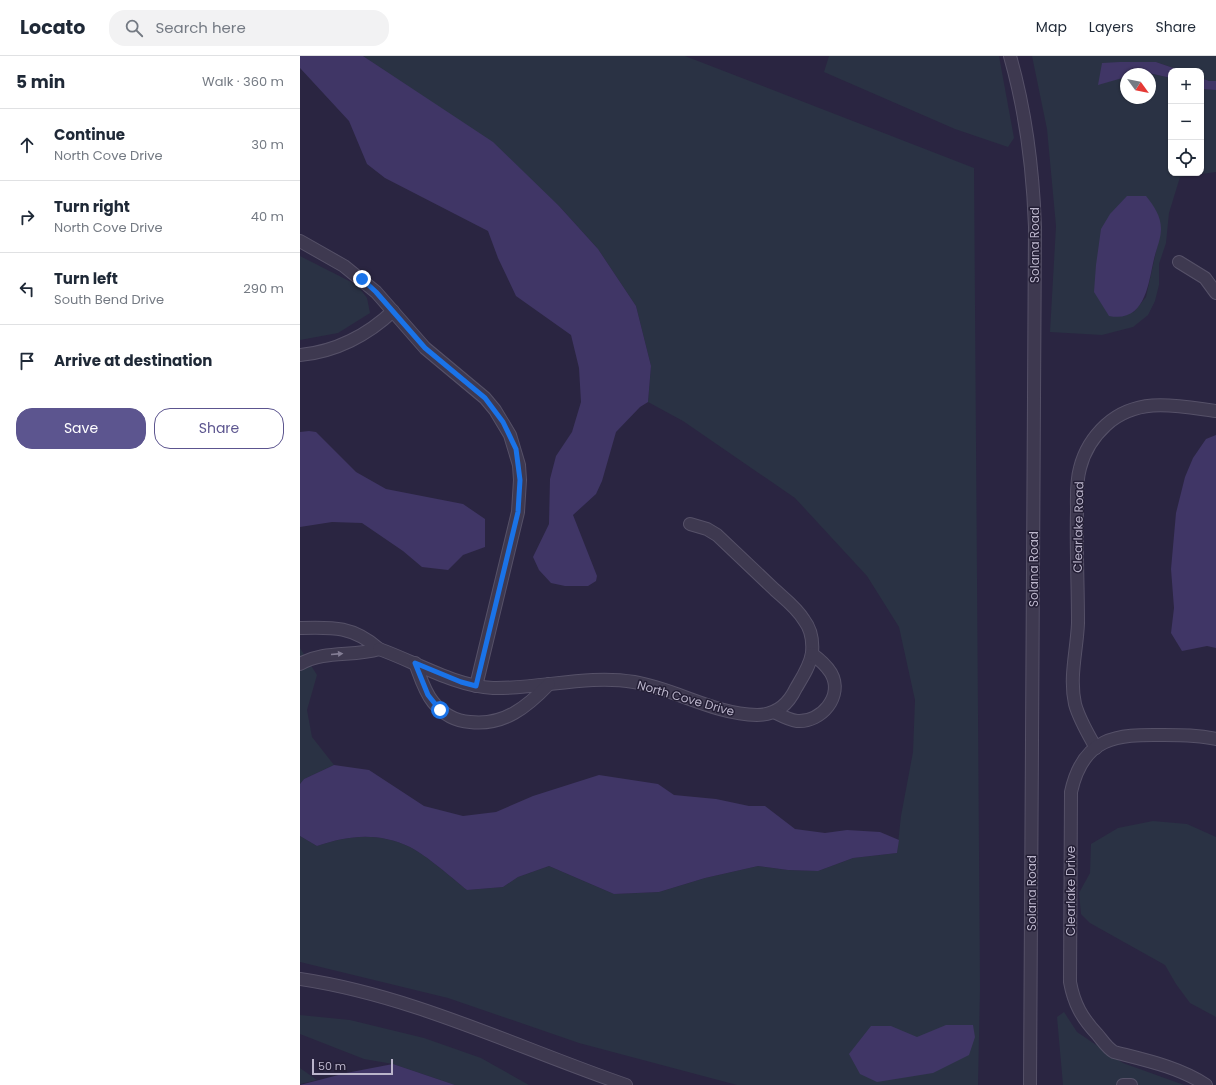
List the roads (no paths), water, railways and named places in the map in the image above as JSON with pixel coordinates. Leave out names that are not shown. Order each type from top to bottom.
[{"type":"street","name":"Solana Road","points":[[1010,56],[1022,104],[1028,144],[1035,227],[1030,1085]]},
{"type":"street","points":[[300,241],[362,279],[376,292],[425,348],[490,404],[503,422],[516,449],[520,480],[518,512],[476,686]]},
{"type":"street","points":[[1179,262],[1205,278],[1216,293]]},
{"type":"street","points":[[300,355],[323,351],[344,344],[366,333],[394,311]]},
{"type":"street","name":"Clearlake Road","points":[[1096,748],[1079,716],[1073,688],[1078,624],[1076,519],[1077,480],[1080,468],[1087,450],[1098,434],[1107,425],[1124,413],[1151,405],[1164,404],[1216,411]]},
{"type":"street","name":"North Cove Drive","points":[[300,628],[325,627],[348,630],[366,637],[379,649],[461,682],[476,686],[504,688],[611,680],[633,682],[655,687],[710,707],[732,713],[756,715],[774,712],[781,709],[791,699],[809,663],[812,654],[809,630],[798,612],[717,535],[707,529],[690,524]]},
{"type":"street","points":[[300,664],[324,655],[362,654],[379,649]]},
{"type":"street","points":[[774,712],[788,719],[798,721],[808,720],[825,711],[831,703],[834,694],[834,684],[831,674],[822,662],[812,654]]},
{"type":"street","points":[[415,663],[428,695],[433,703],[448,715],[463,722],[478,723],[502,720],[527,705],[549,684]]},
{"type":"street","name":"Clearlake Drive","points":[[1206,1085],[1187,1074],[1114,1052],[1108,1048],[1082,1016],[1072,994],[1070,982],[1071,792],[1080,766],[1096,748],[1114,738],[1135,735],[1194,735],[1216,739]]},
{"type":"street","points":[[300,979],[356,990],[453,1019],[608,1082],[626,1085]]},
{"type":"street","points":[[1123,1085],[1131,1085]]}]
